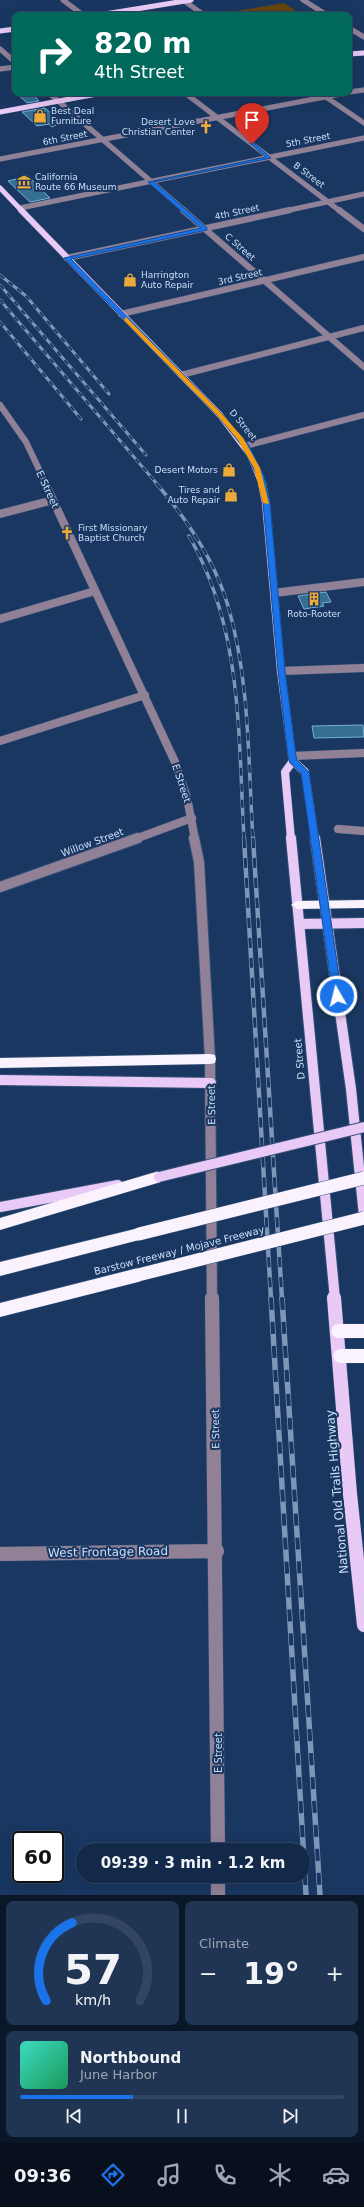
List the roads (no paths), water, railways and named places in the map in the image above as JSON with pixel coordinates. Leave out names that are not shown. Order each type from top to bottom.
[{"type":"highway","points":[[298,905],[364,904]]},
{"type":"highway","points":[[0,1063],[210,1059]]},
{"type":"highway","points":[[0,1224],[140,1181],[159,1177]]},
{"type":"highway","points":[[0,1269],[364,1178]]},
{"type":"highway","name":"Barstow Freeway / Mojave Freeway","points":[[0,1310],[364,1217]]},
{"type":"highway","points":[[338,1331],[364,1331]]},
{"type":"highway","points":[[340,1356],[364,1356]]},
{"type":"main road","points":[[116,12],[191,0]]},
{"type":"main road","points":[[0,31],[12,29]]},
{"type":"main road","points":[[352,54],[364,54]]},
{"type":"main road","points":[[0,112],[86,96]]},
{"type":"main road","name":"D Street","points":[[0,188],[220,415],[245,446],[257,468],[265,494],[281,671],[292,758],[285,772],[340,1356]]},
{"type":"main road","points":[[292,758],[305,772],[351,1089],[364,1217]]},
{"type":"main road","points":[[299,924],[364,923]]},
{"type":"main road","points":[[0,1080],[210,1083]]},
{"type":"main road","points":[[159,1177],[364,1127]]},
{"type":"main road","points":[[0,1207],[140,1181]]},
{"type":"main road","name":"National Old Trails Highway","points":[[340,1356],[350,1494],[364,1625]]},
{"type":"street","points":[[63,0],[79,12]]},
{"type":"street","points":[[184,0],[200,12]]},
{"type":"street","points":[[303,0],[322,12]]},
{"type":"street","points":[[352,30],[364,37]]},
{"type":"street","points":[[0,49],[12,59]]},
{"type":"street","points":[[0,69],[12,67]]},
{"type":"street","points":[[352,92],[364,90]]},
{"type":"street","name":"C Street","points":[[53,96],[364,367]]},
{"type":"street","name":"B Street","points":[[189,96],[364,229]]},
{"type":"street","name":"6th Street","points":[[0,159],[331,96]]},
{"type":"street","points":[[326,97],[364,123]]},
{"type":"street","name":"5th Street","points":[[20,208],[364,138]]},
{"type":"street","name":"4th Street","points":[[67,258],[364,194]]},
{"type":"street","name":"3rd Street","points":[[121,314],[364,257]]},
{"type":"street","points":[[181,375],[364,328]]},
{"type":"street","name":"E Street","points":[[0,405],[26,442],[145,695],[179,773],[192,818],[199,862],[210,1059],[217,1551],[218,1843]]},
{"type":"street","points":[[245,446],[364,415]]},
{"type":"street","points":[[0,514],[53,500]]},
{"type":"street","points":[[274,593],[364,582]]},
{"type":"street","points":[[0,619],[95,591]]},
{"type":"street","points":[[281,671],[364,668]]},
{"type":"street","points":[[0,741],[145,695]]},
{"type":"street","points":[[292,758],[364,754]]},
{"type":"street","name":"Willow Street","points":[[0,887],[192,818]]},
{"type":"street","points":[[338,829],[364,832]]},
{"type":"street","name":"West Frontage Road","points":[[0,1554],[217,1551]]},
{"type":"street","points":[[218,1883],[218,1895]]},
{"type":"railway","points":[[0,275],[26,296],[109,394]]},
{"type":"railway","points":[[0,285],[146,455]]},
{"type":"railway","points":[[0,300],[157,484]]},
{"type":"railway","points":[[0,322],[81,419]]},
{"type":"railway","points":[[156,483],[189,525],[215,573],[228,606],[235,634],[244,692],[249,751],[253,839]]},
{"type":"railway","points":[[189,536],[207,572],[220,608],[229,645],[238,722],[244,839]]},
{"type":"railway","points":[[244,838],[271,1299]]},
{"type":"railway","points":[[253,838],[282,1299]]},
{"type":"railway","points":[[271,1298],[306,1895]]},
{"type":"railway","points":[[282,1298],[320,1895]]},
{"type":"place","name":"Best Deal Furniture","points":[[40,116]]},
{"type":"place","name":"Desert Love Christian Center","points":[[206,127]]},
{"type":"place","name":"California Route 66 Museum","points":[[24,182]]},
{"type":"place","name":"Harrington Auto Repair","points":[[130,280]]},
{"type":"place","name":"Desert Motors","points":[[229,470]]},
{"type":"place","name":"Tires and Auto Repair","points":[[231,495]]},
{"type":"place","name":"First Missionary Baptist Church","points":[[67,533]]},
{"type":"place","name":"Roto-Rooter","points":[[314,599]]}]
